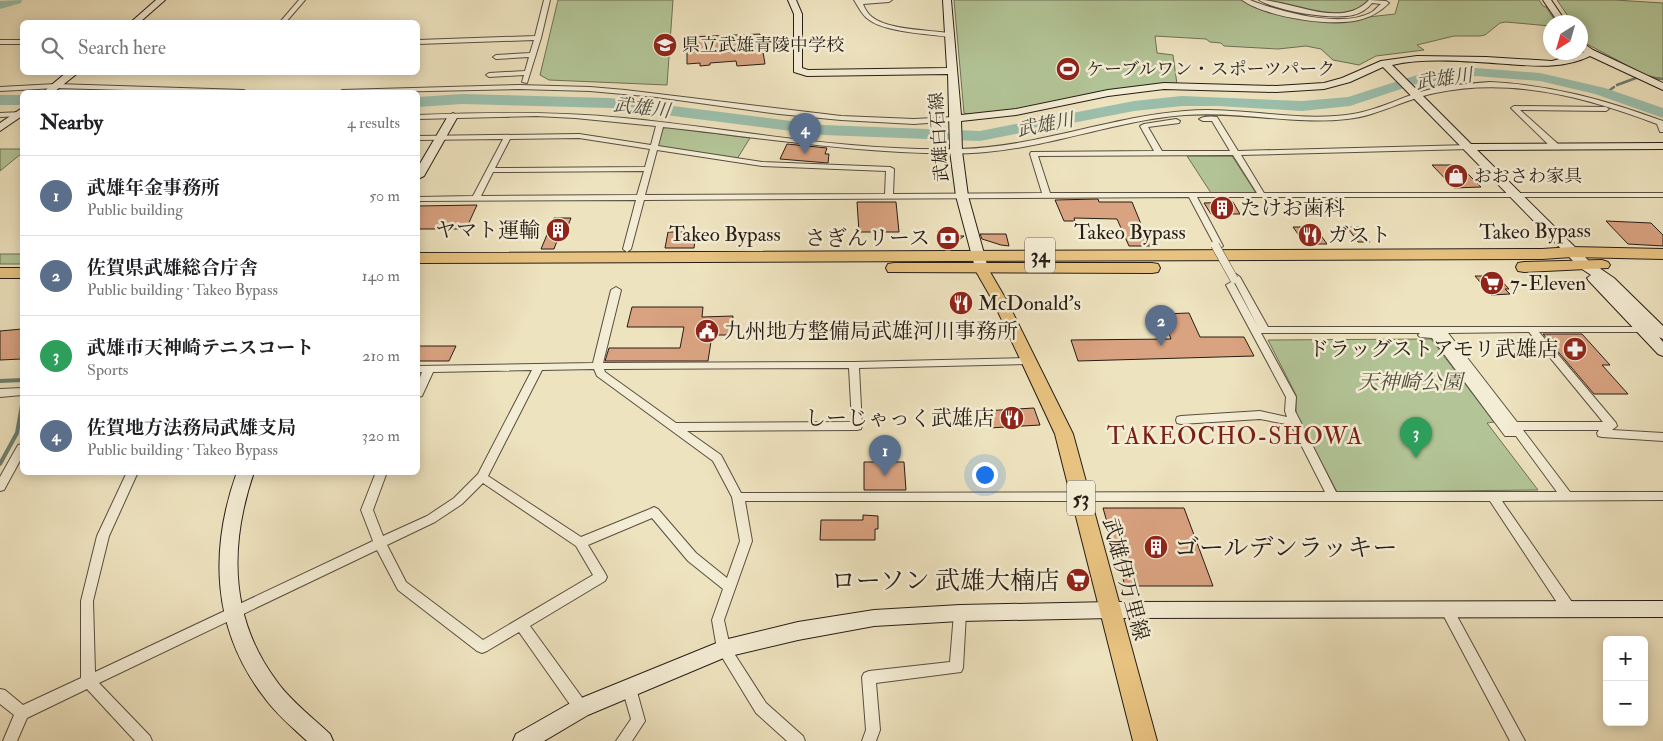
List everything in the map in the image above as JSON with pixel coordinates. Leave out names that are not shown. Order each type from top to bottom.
[{"type":"highway","name":"Takeo Bypass","points":[[420,270],[1542,254],[1572,252],[1663,254]]},
{"type":"highway","name":"Takeo Bypass","points":[[420,258],[979,261],[1517,267],[1584,264],[1663,266]]},
{"type":"highway","points":[[0,272],[20,272]]},
{"type":"main road","name":"武雄伊万里線","points":[[979,261],[1064,434],[1112,610],[1145,741]]},
{"type":"street","points":[[137,20],[161,0]]},
{"type":"street","points":[[285,20],[302,0]]},
{"type":"street","points":[[525,82],[548,0]]},
{"type":"street","points":[[792,0],[798,14],[797,70],[807,73],[952,71]]},
{"type":"street","points":[[858,1],[889,0]]},
{"type":"street","name":"武雄白石線","points":[[947,0],[956,120],[956,150],[979,261]]},
{"type":"street","points":[[1245,0],[1271,11],[1331,20],[1350,20],[1371,16],[1382,9],[1386,3],[1371,0],[1365,8],[1359,11],[1320,14],[1294,10],[1262,0]]},
{"type":"street","points":[[1547,0],[1557,15]]},
{"type":"street","points":[[858,1],[871,19],[881,23],[909,30],[949,35]]},
{"type":"street","points":[[420,42],[538,38]]},
{"type":"street","points":[[0,42],[20,42]]},
{"type":"street","points":[[420,90],[500,88],[580,89],[625,92],[824,117],[918,122],[956,120],[1016,112],[1108,93],[1164,86],[1276,89],[1317,87],[1346,80],[1363,71],[1417,59],[1486,60],[1552,64],[1590,52],[1663,87]]},
{"type":"street","points":[[496,57],[532,55]]},
{"type":"street","points":[[1387,66],[1584,264],[1609,281],[1660,331]]},
{"type":"street","points":[[489,75],[527,73]]},
{"type":"street","points":[[53,89],[70,75]]},
{"type":"street","points":[[420,117],[516,114],[574,116],[794,140],[956,150],[1007,148],[1140,118],[1186,113],[1235,113],[1322,119],[1355,116],[1416,94],[1434,90],[1481,84],[1511,84],[1541,88],[1606,103],[1660,123],[1663,130]]},
{"type":"street","points":[[0,89],[117,90]]},
{"type":"street","points":[[1555,146],[1514,108],[1603,108],[1663,130]]},
{"type":"street","points":[[0,115],[20,113]]},
{"type":"street","points":[[0,128],[20,114]]},
{"type":"street","points":[[420,173],[453,116]]},
{"type":"street","points":[[1159,153],[1144,126],[1184,120],[1214,119],[1262,196]]},
{"type":"street","points":[[627,249],[660,124]]},
{"type":"street","points":[[476,198],[508,136]]},
{"type":"street","points":[[420,138],[579,136],[762,164],[890,169],[889,197]]},
{"type":"street","points":[[1046,192],[1034,154],[1236,153],[1469,147],[1663,146]]},
{"type":"street","points":[[491,170],[647,170]]},
{"type":"street","points":[[420,199],[889,197],[1046,192],[1262,196],[1663,195]]},
{"type":"street","points":[[1189,195],[1208,238]]},
{"type":"street","points":[[1189,195],[1262,330],[1291,397],[1290,411],[1333,497]]},
{"type":"street","points":[[1584,264],[1596,282],[1663,351]]},
{"type":"street","points":[[616,290],[597,366],[601,374],[717,458],[738,496],[746,541],[718,620],[724,649],[761,708],[798,741]]},
{"type":"street","points":[[1440,329],[1513,430],[1567,496]]},
{"type":"street","points":[[1262,330],[1268,337],[1435,335],[1509,433],[1513,430],[1612,426],[1531,329]]},
{"type":"street","points":[[1262,330],[1641,329],[1660,331]]},
{"type":"street","points":[[420,369],[854,365],[1028,361]]},
{"type":"street","points":[[675,427],[858,426],[854,365]]},
{"type":"street","points":[[10,741],[22,713],[431,519],[458,501],[482,477],[538,367]]},
{"type":"street","points":[[420,389],[428,369]]},
{"type":"street","points":[[0,393],[20,392]]},
{"type":"street","points":[[1181,420],[1260,415],[1295,422]]},
{"type":"street","points":[[1525,433],[1617,432],[1663,437]]},
{"type":"street","points":[[0,487],[20,456]]},
{"type":"street","points":[[132,475],[103,536],[87,601],[88,681],[145,741]]},
{"type":"street","points":[[245,475],[229,528],[226,570],[232,614],[248,654],[272,692],[317,740]]},
{"type":"street","points":[[381,475],[367,510],[380,543],[402,586],[482,647],[522,625],[601,576],[580,543],[482,477]]},
{"type":"street","points":[[738,496],[1663,496]]},
{"type":"street","points":[[1493,496],[1569,609]]},
{"type":"street","points":[[580,543],[654,512],[692,557],[729,587]]},
{"type":"street","points":[[1446,609],[1518,741]]},
{"type":"street","points":[[524,741],[581,708],[724,649],[798,631],[874,618],[960,613],[1112,610],[1663,609]]},
{"type":"street","points":[[869,741],[873,730],[869,677],[956,668],[960,613]]},
{"type":"street","points":[[522,625],[581,708]]},
{"type":"street","points":[[623,741],[638,721],[629,688]]},
{"type":"street","points":[[0,695],[22,713]]},
{"type":"green space","points":[[558,0],[673,0],[667,85],[549,80],[540,75]]},
{"type":"green space","points":[[954,0],[1245,0],[1255,5],[1309,18],[1350,19],[1395,14],[1399,0],[1539,0],[1551,15],[1543,15],[1543,25],[1500,23],[1485,35],[1454,36],[1417,45],[1424,50],[1376,56],[1359,65],[1333,60],[1321,49],[1306,46],[1278,49],[1224,46],[1221,43],[1210,42],[1206,39],[1155,36],[1157,53],[1173,55],[1177,84],[1015,110],[969,115],[964,113]]},
{"type":"green space","points":[[1262,0],[1371,0],[1369,5],[1352,12],[1321,14]]},
{"type":"green space","points":[[1557,0],[1615,0],[1663,3],[1663,79],[1645,75],[1588,45],[1588,15],[1567,15]]},
{"type":"green space","points":[[667,127],[750,138],[737,159],[657,146],[662,129]]},
{"type":"green space","points":[[0,149],[20,149],[20,155],[0,171]]},
{"type":"green space","points":[[1187,156],[1232,156],[1256,193],[1211,193]]},
{"type":"green space","points":[[0,254],[20,254],[20,264],[0,264]]},
{"type":"green space","name":"天神崎公園","points":[[1431,339],[1494,422],[1487,423],[1538,490],[1337,492],[1296,414],[1296,395],[1268,340]]},
{"type":"building","points":[[760,34],[765,64],[737,66],[736,61],[710,63],[710,65],[700,66],[700,63],[687,64],[687,37]]},
{"type":"building","points":[[787,144],[827,148],[825,154],[829,154],[828,163],[780,159]]},
{"type":"building","name":"おおさわ家具","points":[[1432,165],[1459,165],[1481,187],[1454,188]]},
{"type":"building","points":[[1098,199],[1099,202],[1132,202],[1150,246],[1129,246],[1117,219],[1074,218],[1075,221],[1064,221],[1055,200]]},
{"type":"building","points":[[857,202],[896,202],[899,232],[859,232]]},
{"type":"building","name":"たけお歯科","points":[[1233,202],[1240,214],[1211,214],[1204,203]]},
{"type":"building","points":[[477,205],[466,229],[420,229],[420,206]]},
{"type":"building","name":"ヤマト運輸","points":[[554,218],[571,218],[562,241],[557,241],[554,249],[541,249]]},
{"type":"building","points":[[1606,221],[1651,223],[1663,235],[1663,246],[1628,244]]},
{"type":"building","name":"ガスト","points":[[1293,227],[1315,227],[1327,244],[1305,244]]},
{"type":"building","points":[[1347,227],[1359,227],[1370,242],[1358,242]]},
{"type":"building","name":"さぎんリース","points":[[938,231],[948,231],[949,236],[964,236],[950,247],[940,247]]},
{"type":"building","points":[[668,232],[696,232],[694,248],[665,248]]},
{"type":"building","points":[[980,234],[1006,234],[1009,246],[982,239]]},
{"type":"building","name":"7-Eleven","points":[[1475,276],[1497,276],[1509,289],[1505,289],[1510,294],[1491,295]]},
{"type":"building","name":"九州地方整備局武雄河川事務所","points":[[632,307],[703,307],[702,317],[733,316],[731,335],[712,335],[708,361],[605,361],[609,348],[680,348],[684,327],[627,327]]},
{"type":"building","points":[[1189,313],[1200,337],[1244,337],[1254,356],[1078,361],[1071,340],[1171,339],[1162,314]]},
{"type":"building","points":[[20,329],[20,359],[0,360],[0,331]]},
{"type":"building","name":"ドラッグストアモリ武雄店","points":[[1543,334],[1582,334],[1610,365],[1602,365],[1628,394],[1594,394]]},
{"type":"building","points":[[420,346],[456,346],[449,361],[420,361]]},
{"type":"building","name":"しーじゃっく武雄店","points":[[1034,408],[1040,425],[989,428],[984,411]]},
{"type":"building","points":[[864,462],[904,462],[906,490],[864,490]]},
{"type":"building","name":"ゴールデンラッキー","points":[[1103,508],[1184,508],[1213,586],[1125,586]]},
{"type":"building","points":[[863,515],[878,516],[878,529],[875,529],[875,540],[820,540],[821,520],[863,520]]},
{"type":"waterway","points":[[0,5],[16,0]]},
{"type":"waterway","name":"武雄川","points":[[420,102],[462,99],[610,103],[823,130],[980,136],[1134,106],[1182,101],[1302,106],[1350,101],[1417,79],[1476,72],[1540,77],[1600,91],[1663,113]]},
{"type":"waterway","points":[[1617,85],[1636,78]]},
{"type":"waterway","points":[[1652,78],[1663,79]]},
{"type":"waterway","name":"武雄川","points":[[1600,91],[1610,90],[1614,87]]},
{"type":"waterway","name":"武雄川","points":[[0,100],[20,100]]},
{"type":"waterway","points":[[0,381],[20,380]]},
{"type":"waterway","points":[[0,464],[17,433],[20,416]]},
{"type":"place","name":"県立武雄青陵中学校","points":[[665,45]]},
{"type":"place","name":"ケーブルワン・スポーツパーク","points":[[1068,69]]},
{"type":"place","name":"佐賀地方法務局武雄支局","points":[[805,154]]},
{"type":"place","name":"おおさわ家具","points":[[1456,176]]},
{"type":"place","name":"たけお歯科","points":[[1222,208]]},
{"type":"place","name":"ヤマト運輸","points":[[558,230]]},
{"type":"place","name":"ガスト","points":[[1310,235]]},
{"type":"place","name":"さぎんリース","points":[[948,238]]},
{"type":"place","name":"7-Eleven","points":[[1492,283]]},
{"type":"place","name":"McDonald's","points":[[961,303]]},
{"type":"place","name":"九州地方整備局武雄河川事務所","points":[[707,331]]},
{"type":"place","name":"佐賀県武雄総合庁舎","points":[[1161,346]]},
{"type":"place","name":"ドラッグストアモリ武雄店","points":[[1575,349]]},
{"type":"place","name":"しーじゃっく武雄店","points":[[1012,418]]},
{"type":"place","name":"武雄市天神崎テニスコート","points":[[1416,458]]},
{"type":"place","name":"武雄年金事務所","points":[[885,476]]},
{"type":"place","name":"ゴールデンラッキー","points":[[1156,547]]},
{"type":"place","name":"ローソン 武雄大楠店","points":[[1078,580]]},
{"type":"district","name":"TAKEOCHO-SHOWA","points":[[1235,436]]}]
